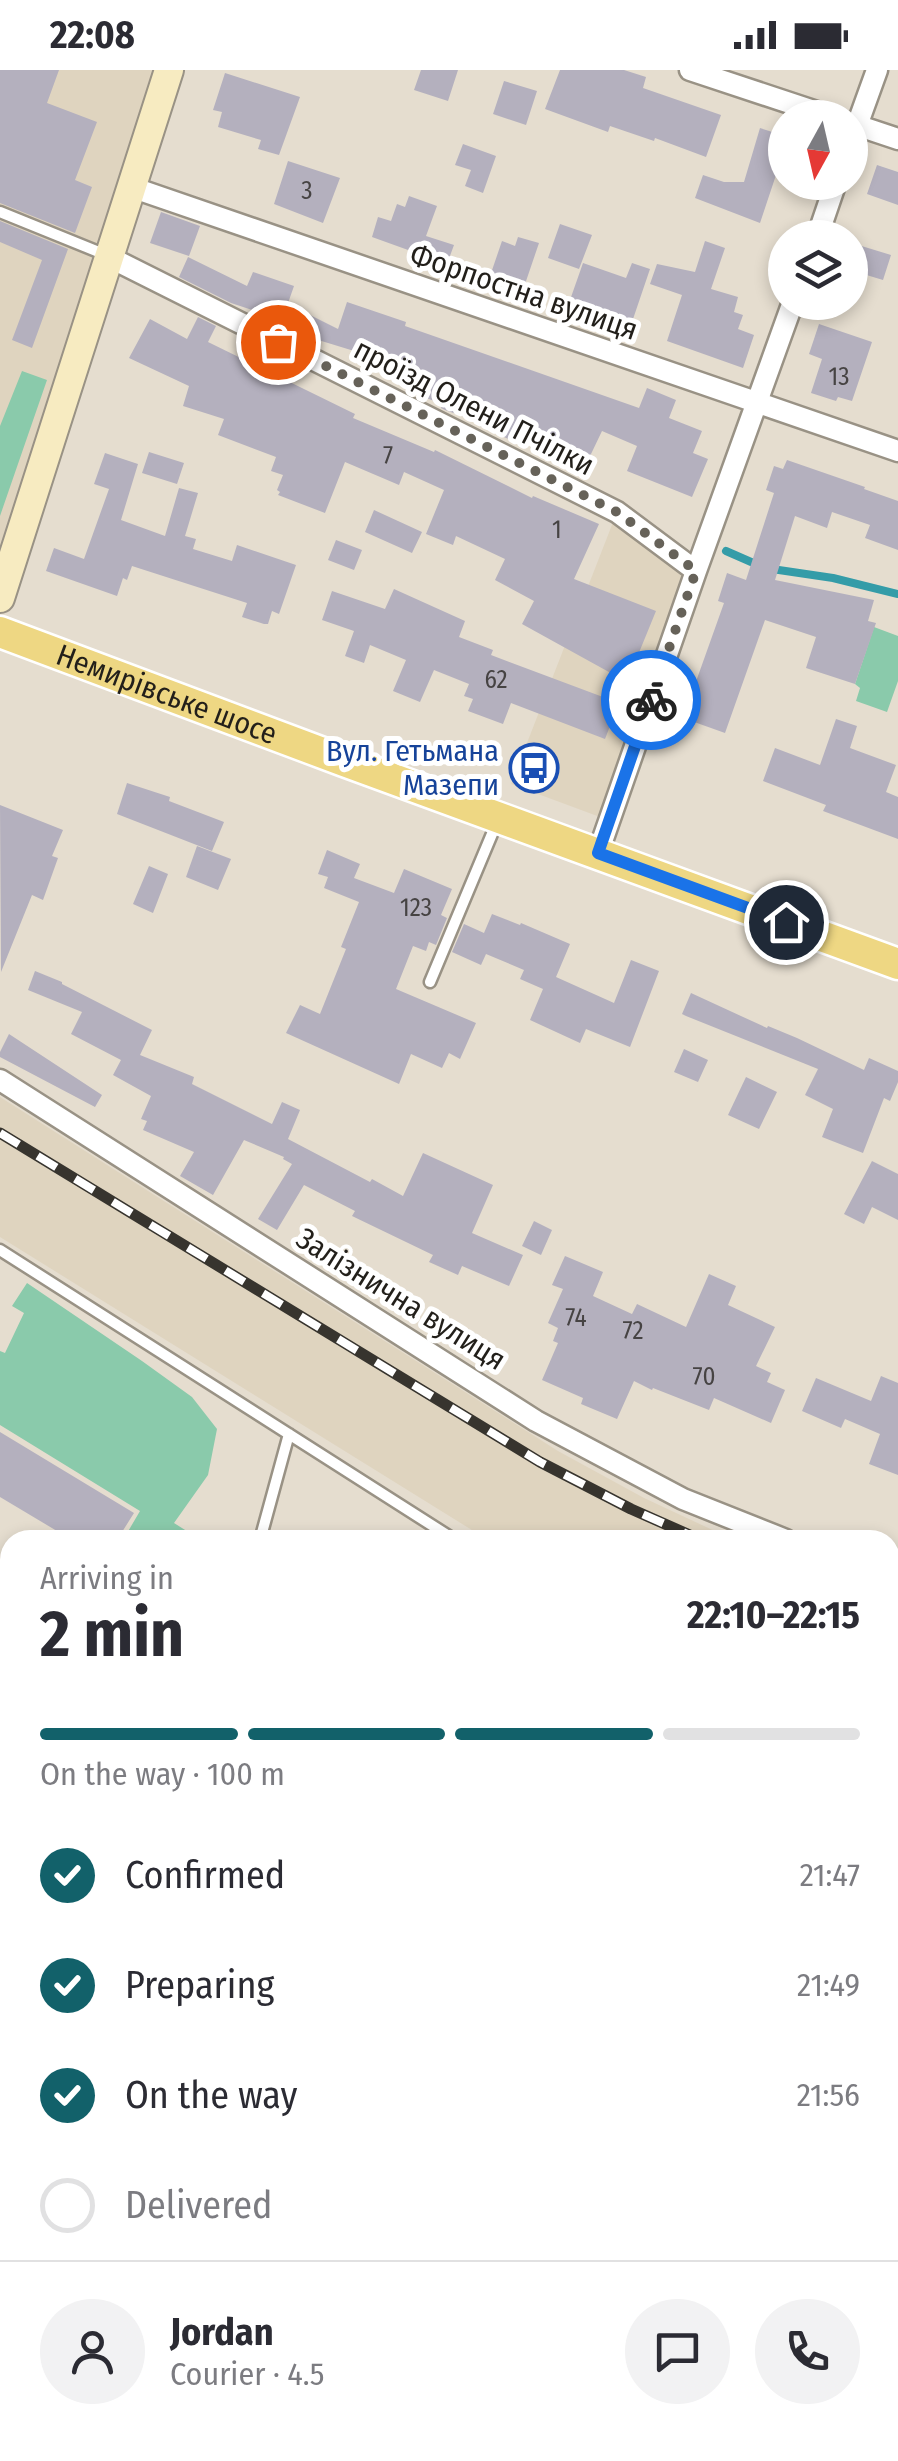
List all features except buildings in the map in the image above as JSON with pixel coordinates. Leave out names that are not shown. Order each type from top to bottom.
[{"type":"main road","name":"Немирівське шосе","points":[[0,632],[898,964]]},
{"type":"street","points":[[0,598],[170,70]]},
{"type":"street","points":[[690,70],[781,100]]},
{"type":"street","points":[[864,100],[876,70]]},
{"type":"street","points":[[868,134],[898,139]]},
{"type":"street","name":"Форпостна вулиця","points":[[131,187],[898,452]]},
{"type":"street","name":"проїзд Олени Пчілки","points":[[109,257],[617,512],[696,571]]},
{"type":"street","points":[[598,853],[787,320]]},
{"type":"street","name":"Залізнична вулиця","points":[[0,1080],[536,1421],[683,1499],[761,1530]]},
{"type":"lane","points":[[0,212],[109,257]]},
{"type":"lane","points":[[430,982],[499,816]]},
{"type":"lane","points":[[0,1250],[439,1530]]},
{"type":"lane","points":[[263,1530],[289,1434]]},
{"type":"shaded area","points":[[0,70],[169,70],[0,556]]},
{"type":"shaded area","points":[[617,512],[696,571],[600,817],[511,784]]},
{"type":"shaded area","points":[[0,1097],[558,1451],[713,1530],[472,1530],[0,1237]]},
{"type":"green space","points":[[22,371],[47,380],[0,516],[0,426]]},
{"type":"green space","points":[[874,627],[898,636],[898,681],[887,712],[856,701],[860,688],[855,684]]},
{"type":"green space","points":[[27,1283],[192,1397],[217,1429],[208,1475],[174,1523],[185,1530],[129,1530],[140,1511],[0,1425],[0,1351],[5,1353],[24,1313],[12,1306]]},
{"type":"waterway","points":[[726,551],[758,565]]},
{"type":"waterway","points":[[772,569],[833,578],[898,594]]},
{"type":"railway","points":[[0,1133],[540,1462],[678,1530]]},
{"type":"way so far","points":[[278,342],[617,512],[696,571],[651,700]]},
{"type":"place","name":"Вул. Гетьмана Мазепи","points":[[534,768]]},
{"type":"route","points":[[651,700],[598,853],[786,922]]}]
